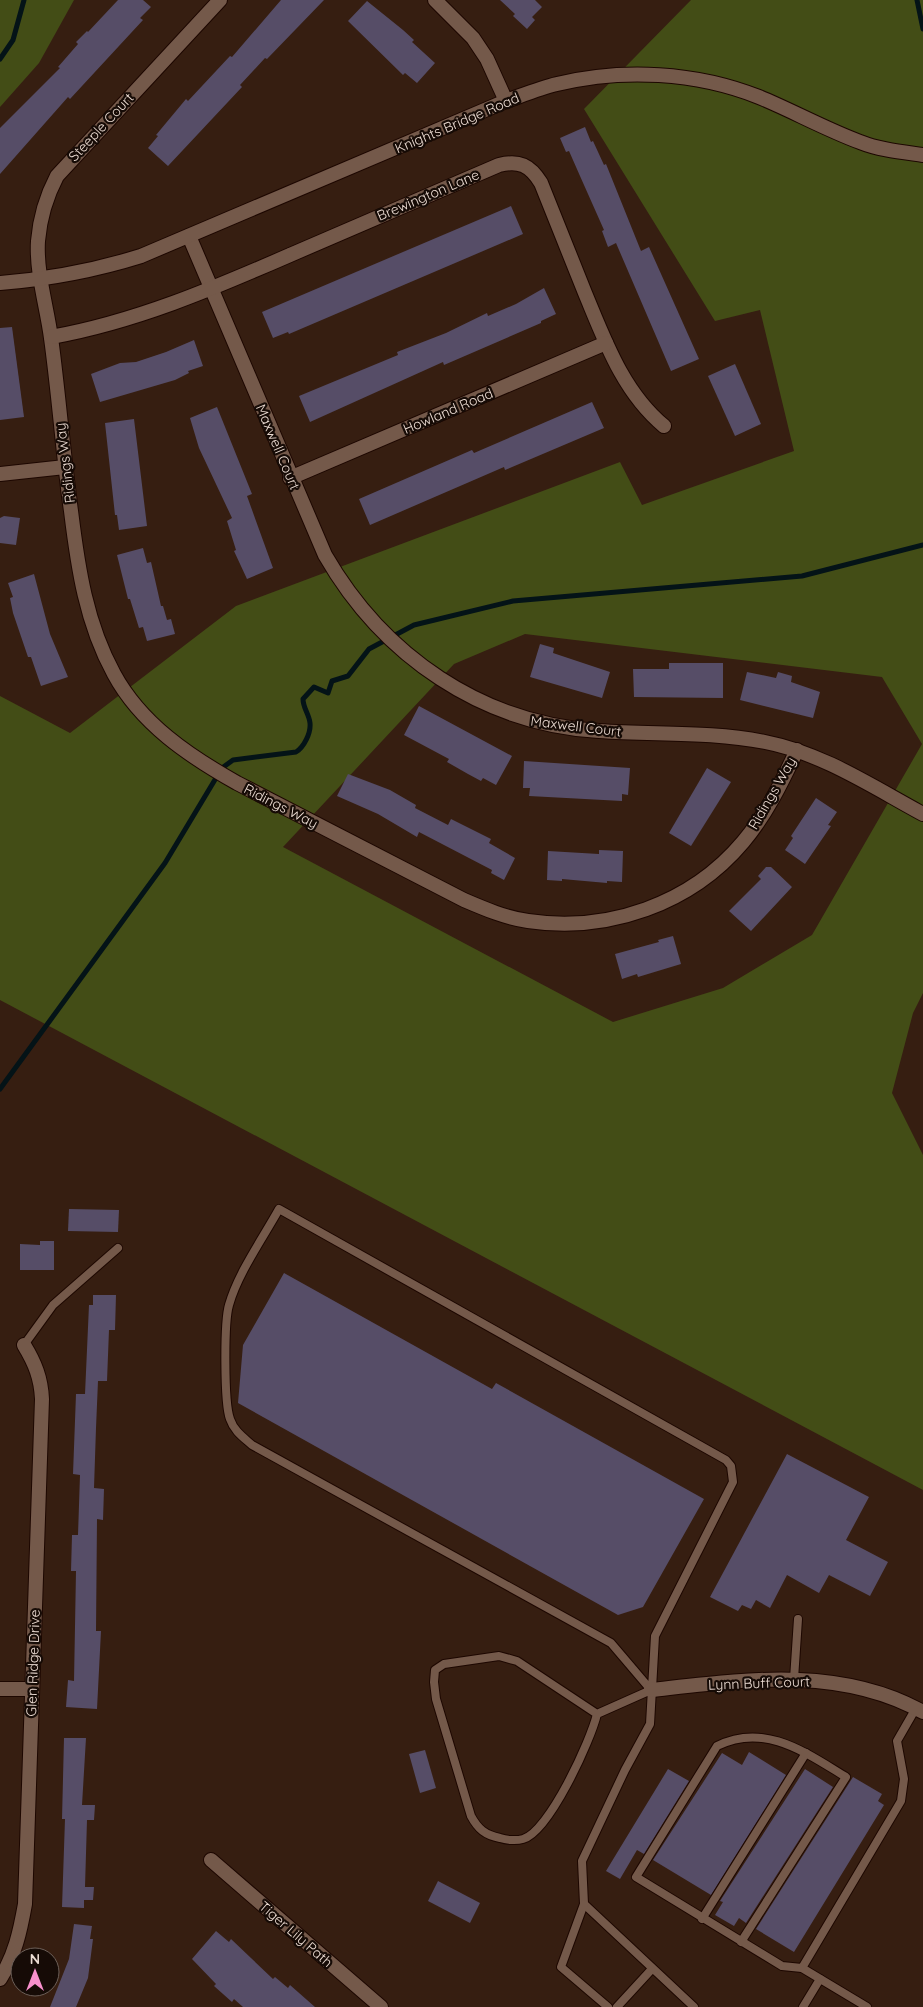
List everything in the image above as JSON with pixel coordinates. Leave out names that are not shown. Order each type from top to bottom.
[{"type":"street","name":"Steeple Court","points":[[42,280],[38,243],[41,218],[47,196],[57,176],[220,0]]},
{"type":"street","points":[[435,0],[478,45],[487,59],[506,101]]},
{"type":"street","name":"Knights Bridge Road","points":[[0,283],[42,280],[95,270],[141,256],[506,101],[555,84],[585,78],[652,74],[724,86],[758,97],[861,142],[888,150],[923,155]]},
{"type":"street","name":"Brewington Lane","points":[[51,337],[95,330],[135,318],[211,289],[499,165],[512,162],[524,164],[534,172],[541,183],[606,344],[638,402],[664,426]]},
{"type":"street","name":"Maxwell Court","points":[[189,236],[290,478],[329,563],[342,586],[373,622],[394,644],[423,668],[452,688],[488,706],[519,718],[554,726],[598,731],[733,736],[797,750],[832,765],[923,814]]},
{"type":"street","name":"Ridings Way","points":[[42,280],[51,337],[79,574],[98,642],[115,676],[133,702],[154,724],[200,762],[464,900],[495,913],[527,921],[569,924],[628,916],[690,890],[717,869],[744,842],[764,812],[797,750]]},
{"type":"street","name":"Howland Road","points":[[290,478],[606,344]]},
{"type":"street","points":[[0,474],[65,467]]},
{"type":"street","name":"Glen Ridge Drive","points":[[0,1979],[12,1960],[20,1936],[25,1904],[42,1399],[41,1380],[35,1363],[24,1345]]},
{"type":"street","name":"Lynn Buff Court","points":[[650,1690],[733,1681],[794,1679],[860,1688],[919,1710]]},
{"type":"street","points":[[0,1689],[32,1689]]},
{"type":"street","name":"Tiger Lily Path","points":[[211,1860],[376,2006]]},
{"type":"lane","points":[[608,2007],[561,1967],[584,1904],[582,1861],[625,1770],[650,1724],[650,1690],[655,1636],[733,1482],[731,1466],[726,1460],[279,1209],[234,1292],[229,1307],[227,1409],[238,1433],[252,1445],[611,1643],[650,1690]]},
{"type":"lane","points":[[24,1345],[52,1305],[118,1248]]},
{"type":"lane","points":[[794,1679],[798,1619]]},
{"type":"lane","points":[[499,1656],[517,1660],[597,1714],[593,1730],[550,1817],[534,1833],[523,1839],[507,1840],[492,1837],[478,1829],[471,1816],[436,1699],[435,1670],[444,1664],[499,1656]]},
{"type":"lane","points":[[597,1714],[650,1690]]},
{"type":"lane","points":[[802,1968],[901,1801],[904,1779],[897,1741],[919,1710]]},
{"type":"lane","points":[[741,1942],[846,1777],[792,1745],[767,1738],[745,1737],[717,1746],[636,1877],[702,1919],[741,1942],[782,1966],[802,1968],[865,2006]]},
{"type":"lane","points":[[702,1919],[806,1753]]},
{"type":"lane","points":[[584,1904],[651,1970],[694,2007]]},
{"type":"lane","points":[[617,2007],[651,1970]]},
{"type":"lane","points":[[803,2007],[820,1979]]},
{"type":"green space","points":[[0,0],[74,0],[39,63],[0,107]]},
{"type":"green space","points":[[691,0],[923,0],[923,993],[913,1013],[892,1093],[923,1155],[923,1490],[0,1000],[0,696],[70,733],[236,606],[620,462],[642,505],[794,451],[760,310],[715,321],[584,109]],"holes":[[[525,634],[882,677],[922,744],[812,935],[723,988],[613,1022],[283,847],[454,664]]]},
{"type":"building","points":[[118,0],[143,0],[151,7],[140,18],[143,20],[70,99],[68,97],[0,174],[0,128],[60,68],[58,67],[78,44],[76,42]]},
{"type":"building","points":[[281,0],[324,0],[267,59],[265,58],[240,85],[242,87],[168,166],[148,148],[158,136],[156,135],[186,99],[188,101],[230,56],[232,57]]},
{"type":"building","points":[[500,0],[535,0],[542,7],[532,17],[535,20],[527,29]]},
{"type":"building","points":[[367,1],[414,40],[412,42],[435,63],[417,83],[405,73],[403,75],[348,21]]},
{"type":"building","points":[[585,127],[604,165],[606,164],[641,251],[649,247],[699,359],[671,371],[616,243],[608,247],[602,231],[604,230],[569,151],[566,152],[560,138]]},
{"type":"building","points":[[511,206],[523,234],[289,334],[288,332],[273,338],[262,312]]},
{"type":"building","points":[[544,288],[556,314],[541,321],[541,323],[444,365],[443,362],[310,422],[299,396],[398,355],[397,352],[446,333],[487,313],[488,316],[516,304]]},
{"type":"building","points":[[12,327],[24,417],[0,420],[0,328]]},
{"type":"building","points":[[194,340],[203,366],[188,371],[189,373],[175,380],[100,402],[91,374],[120,363],[136,362]]},
{"type":"building","points":[[735,364],[761,424],[735,436],[708,376]]},
{"type":"building","points":[[592,402],[604,428],[505,470],[504,467],[370,525],[359,499],[472,450],[474,453]]},
{"type":"building","points":[[217,407],[252,494],[247,496],[273,568],[247,579],[234,551],[236,550],[227,521],[232,518],[199,448],[190,418]]},
{"type":"building","points":[[134,419],[147,526],[119,530],[117,515],[115,515],[105,423]]},
{"type":"building","points":[[4,516],[20,518],[16,545],[0,543],[0,518]]},
{"type":"building","points":[[143,548],[147,563],[151,562],[161,606],[163,606],[167,620],[171,619],[175,634],[147,641],[143,627],[139,628],[130,599],[128,599],[117,555]]},
{"type":"building","points":[[34,574],[50,634],[68,677],[41,686],[31,657],[28,657],[13,613],[10,598],[13,597],[8,583]]},
{"type":"building","points":[[540,644],[554,648],[553,653],[610,672],[602,698],[530,677]]},
{"type":"building","points":[[669,663],[723,663],[723,698],[634,697],[633,669],[669,669]]},
{"type":"building","points":[[747,672],[776,678],[778,672],[792,676],[791,682],[820,692],[813,718],[740,700]]},
{"type":"building","points":[[419,706],[512,756],[496,785],[483,778],[481,781],[468,774],[447,762],[449,759],[404,735]]},
{"type":"building","points":[[524,761],[630,768],[628,795],[622,794],[622,801],[529,796],[530,788],[523,788]]},
{"type":"building","points":[[707,768],[731,782],[691,846],[669,833]]},
{"type":"building","points":[[348,774],[390,790],[416,805],[415,808],[448,825],[451,819],[491,839],[489,843],[515,858],[504,880],[491,873],[492,870],[419,832],[417,837],[378,814],[337,796]]},
{"type":"building","points":[[816,798],[837,812],[828,825],[831,826],[805,864],[785,850],[793,838],[791,836]]},
{"type":"building","points":[[599,850],[623,851],[622,882],[547,880],[548,851],[599,854]]},
{"type":"building","points":[[766,867],[771,867],[792,887],[751,931],[729,911],[761,879],[758,876]]},
{"type":"building","points":[[673,936],[681,964],[638,977],[637,974],[622,979],[615,954],[659,942],[658,940]]},
{"type":"building","points":[[69,1209],[119,1210],[118,1232],[68,1231]]},
{"type":"building","points":[[40,1241],[54,1241],[54,1270],[20,1270],[20,1244],[40,1245]]},
{"type":"building","points":[[284,1273],[492,1389],[496,1383],[704,1499],[643,1607],[618,1615],[238,1403],[243,1345]]},
{"type":"building","points":[[93,1295],[116,1295],[115,1330],[109,1330],[107,1381],[98,1381],[94,1488],[104,1489],[103,1520],[97,1519],[96,1631],[101,1631],[97,1709],[66,1707],[68,1680],[74,1681],[76,1571],[71,1571],[72,1535],[78,1535],[80,1475],[73,1474],[76,1394],[85,1394],[89,1305],[93,1305]]},
{"type":"building","points":[[787,1454],[869,1497],[846,1540],[888,1562],[870,1596],[829,1575],[819,1593],[787,1575],[770,1608],[756,1600],[751,1609],[742,1605],[738,1611],[710,1597]]},
{"type":"building","points":[[64,1738],[86,1738],[82,1805],[95,1805],[94,1820],[87,1820],[85,1887],[94,1887],[93,1900],[84,1900],[84,1908],[62,1907],[65,1819],[62,1819]]},
{"type":"building","points":[[425,1750],[436,1788],[420,1793],[409,1754]]},
{"type":"building","points":[[749,1752],[786,1775],[711,1895],[653,1860],[722,1753],[742,1765]]},
{"type":"building","points":[[668,1769],[689,1781],[644,1854],[637,1850],[620,1879],[606,1871]]},
{"type":"building","points":[[805,1769],[833,1787],[746,1923],[739,1918],[734,1926],[715,1915],[723,1902],[720,1901]]},
{"type":"building","points":[[853,1777],[882,1794],[878,1801],[884,1805],[794,1952],[756,1929]]},
{"type":"building","points":[[438,1881],[480,1903],[470,1923],[428,1901]]},
{"type":"building","points":[[74,1924],[92,1926],[90,1939],[93,1939],[88,1978],[76,2007],[50,2007],[54,1997],[60,1997],[60,1982],[69,1959]]},
{"type":"building","points":[[216,1931],[229,1942],[231,1939],[273,1979],[275,1977],[288,1988],[290,1985],[315,2007],[243,2007],[234,1999],[232,2002],[214,1986],[216,1984],[192,1959]]},
{"type":"waterway","points":[[0,59],[13,40],[24,0]]},
{"type":"waterway","points":[[917,0],[923,29]]},
{"type":"waterway","points":[[0,1089],[165,863],[222,768],[233,760],[296,752],[299,750],[306,739],[310,727],[303,699],[314,687],[328,693],[332,681],[348,676],[369,649],[414,625],[513,601],[802,576],[923,545]]}]
